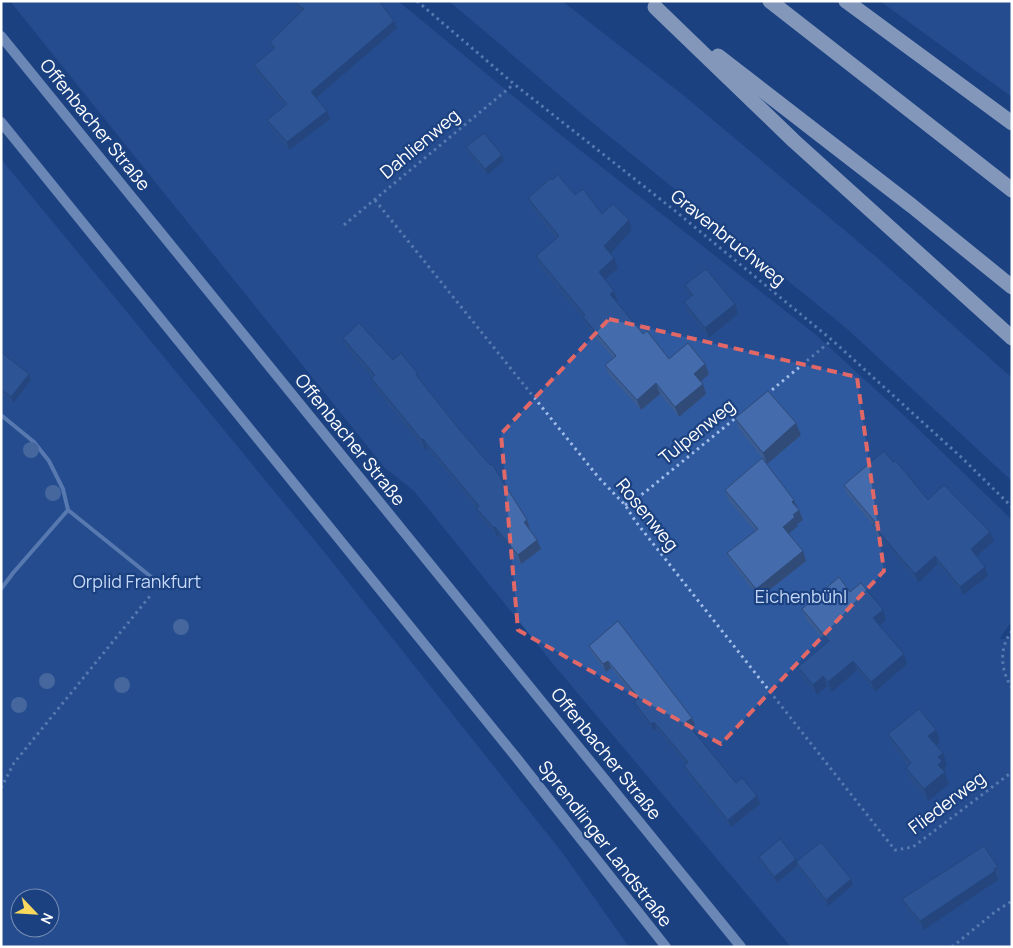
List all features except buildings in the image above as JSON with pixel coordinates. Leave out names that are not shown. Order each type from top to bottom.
[{"type":"highway","points":[[770,1],[1012,190]]},
{"type":"highway","points":[[846,1],[1012,123]]},
{"type":"highway","points":[[651,4],[912,206],[1012,287]]},
{"type":"highway","points":[[651,4],[794,141],[1012,338]]},
{"type":"main road","name":"Offenbacher Straße","points":[[1,36],[741,947]]},
{"type":"main road","name":"Sprendlinger Landstraße","points":[[1,122],[519,761],[666,947]]},
{"type":"lane","points":[[1,415],[34,442],[49,461],[63,489],[68,510],[160,584]]},
{"type":"lane","points":[[1,589],[68,510]]},
{"type":"path","name":"Gravenbruchweg","points":[[417,1],[514,84],[674,210],[832,340],[961,457],[1012,507]]},
{"type":"path","name":"Dahlienweg","points":[[344,226],[514,84]]},
{"type":"path","name":"Rosenweg","points":[[375,200],[599,478],[625,505],[642,530],[895,850]]},
{"type":"path","points":[[763,397],[832,340]]},
{"type":"path","name":"Tulpenweg","points":[[625,505],[644,493],[740,415]]},
{"type":"path","points":[[1,788],[14,763],[160,584]]},
{"type":"path","points":[[1012,631],[1004,648],[1003,660],[1004,676],[1012,688]]},
{"type":"path","name":"Fliederweg","points":[[895,850],[913,846],[1012,772]]},
{"type":"path","points":[[952,947],[996,911],[1012,901]]},
{"type":"highlighted area","points":[[609,319],[857,377],[884,571],[721,744],[518,630],[501,434]]},
{"type":"green space","name":"Eichenbühl","points":[[10,1],[398,1],[557,132],[816,335],[912,423],[1012,520],[1012,621],[999,639],[1012,638],[1012,947],[791,947],[554,665],[414,491],[385,468]]},
{"type":"green space","points":[[449,1],[562,1],[683,95],[874,255],[1012,378],[1012,481],[845,327],[582,114]]},
{"type":"green space","points":[[880,1],[1012,1],[1012,97]]},
{"type":"green space","name":"Orplid Frankfurt","points":[[1,159],[325,553],[564,855],[629,947],[1,947]]}]
